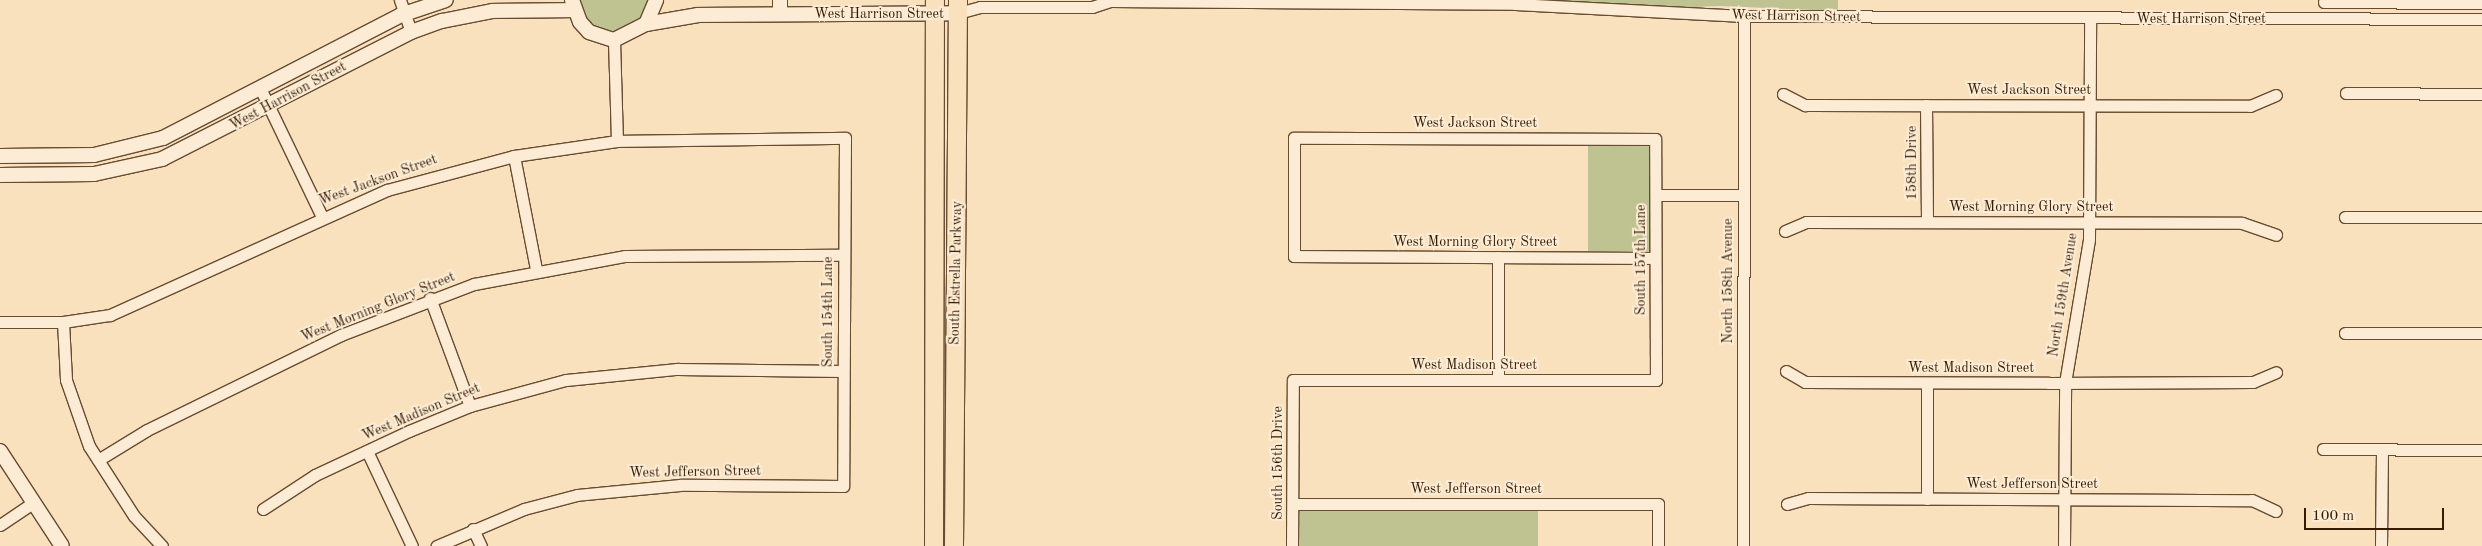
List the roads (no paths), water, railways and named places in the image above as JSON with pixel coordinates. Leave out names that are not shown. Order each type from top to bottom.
[{"type":"main road","name":"South Estrella Parkway","points":[[934,546],[935,7]]},
{"type":"main road","name":"South Estrella Parkway","points":[[954,546],[958,7]]},
{"type":"street","points":[[400,0],[411,32]]},
{"type":"street","name":"West Harrison Street","points":[[0,156],[108,153],[163,138],[261,90],[405,14],[446,0]]},
{"type":"street","points":[[646,24],[656,0]]},
{"type":"street","name":"West Harrison Street","points":[[614,40],[646,24],[680,16],[780,7],[1092,7],[1108,1],[1521,4],[1744,16],[2090,19],[2482,19]]},
{"type":"street","points":[[2324,2],[2482,3]]},
{"type":"street","points":[[573,5],[589,32],[614,40],[617,141]]},
{"type":"street","name":"West Harrison Street","points":[[0,175],[80,175],[136,167],[189,148],[411,32],[492,11],[573,5]]},
{"type":"street","name":"North 158th Avenue","points":[[1743,546],[1744,16]]},
{"type":"street","name":"North 159th Avenue","points":[[2064,546],[2065,383],[2089,222],[2090,19]]},
{"type":"street","points":[[261,90],[322,217]]},
{"type":"street","points":[[2346,93],[2482,94]]},
{"type":"street","name":"West Jackson Street","points":[[1783,94],[1805,104],[1926,105],[2250,106],[2276,96]]},
{"type":"street","name":"158th Drive","points":[[1926,105],[1927,222]]},
{"type":"street","name":"West Jackson Street","points":[[0,322],[63,322],[110,315],[322,217],[444,171],[514,156],[617,141],[845,138]]},
{"type":"street","name":"South 154th Lane","points":[[843,486],[845,138]]},
{"type":"street","name":"West Jackson Street","points":[[1294,256],[1294,138],[1656,140]]},
{"type":"street","name":"South 157th Lane","points":[[1656,140],[1656,380]]},
{"type":"street","points":[[514,156],[536,269]]},
{"type":"street","points":[[1656,195],[1744,195]]},
{"type":"street","points":[[2346,217],[2482,217]]},
{"type":"street","name":"West Morning Glory Street","points":[[1785,231],[1806,222],[2242,223],[2276,235]]},
{"type":"street","name":"West Morning Glory Street","points":[[98,460],[148,430],[332,340],[430,298],[536,269],[625,256],[843,256]]},
{"type":"street","name":"West Morning Glory Street","points":[[1294,256],[1655,258]]},
{"type":"street","points":[[1498,257],[1498,380]]},
{"type":"street","points":[[430,298],[470,406]]},
{"type":"street","points":[[63,322],[66,380],[98,460],[134,516],[162,546]]},
{"type":"street","points":[[2346,333],[2482,333]]},
{"type":"street","name":"West Madison Street","points":[[263,509],[274,497],[367,451],[470,406],[566,380],[618,372],[843,371]]},
{"type":"street","name":"West Madison Street","points":[[1786,371],[1805,382],[1927,383],[2253,382],[2276,372]]},
{"type":"street","name":"West Madison Street","points":[[1293,380],[1656,380]]},
{"type":"street","name":"South 156th Drive","points":[[1292,546],[1293,380]]},
{"type":"street","points":[[1927,383],[1927,499]]},
{"type":"street","points":[[2323,449],[2482,450]]},
{"type":"street","points":[[2381,546],[2382,449]]},
{"type":"street","points":[[0,451],[32,503],[62,546]]},
{"type":"street","points":[[367,451],[412,546]]},
{"type":"street","name":"West Jefferson Street","points":[[437,546],[473,529],[524,509],[622,489],[843,486]]},
{"type":"street","name":"West Jefferson Street","points":[[1787,504],[1808,498],[2252,500],[2276,511]]},
{"type":"street","points":[[0,526],[32,503]]},
{"type":"street","name":"West Jefferson Street","points":[[1293,504],[1658,504],[1658,546]]},
{"type":"street","points":[[473,529],[481,546]]}]
